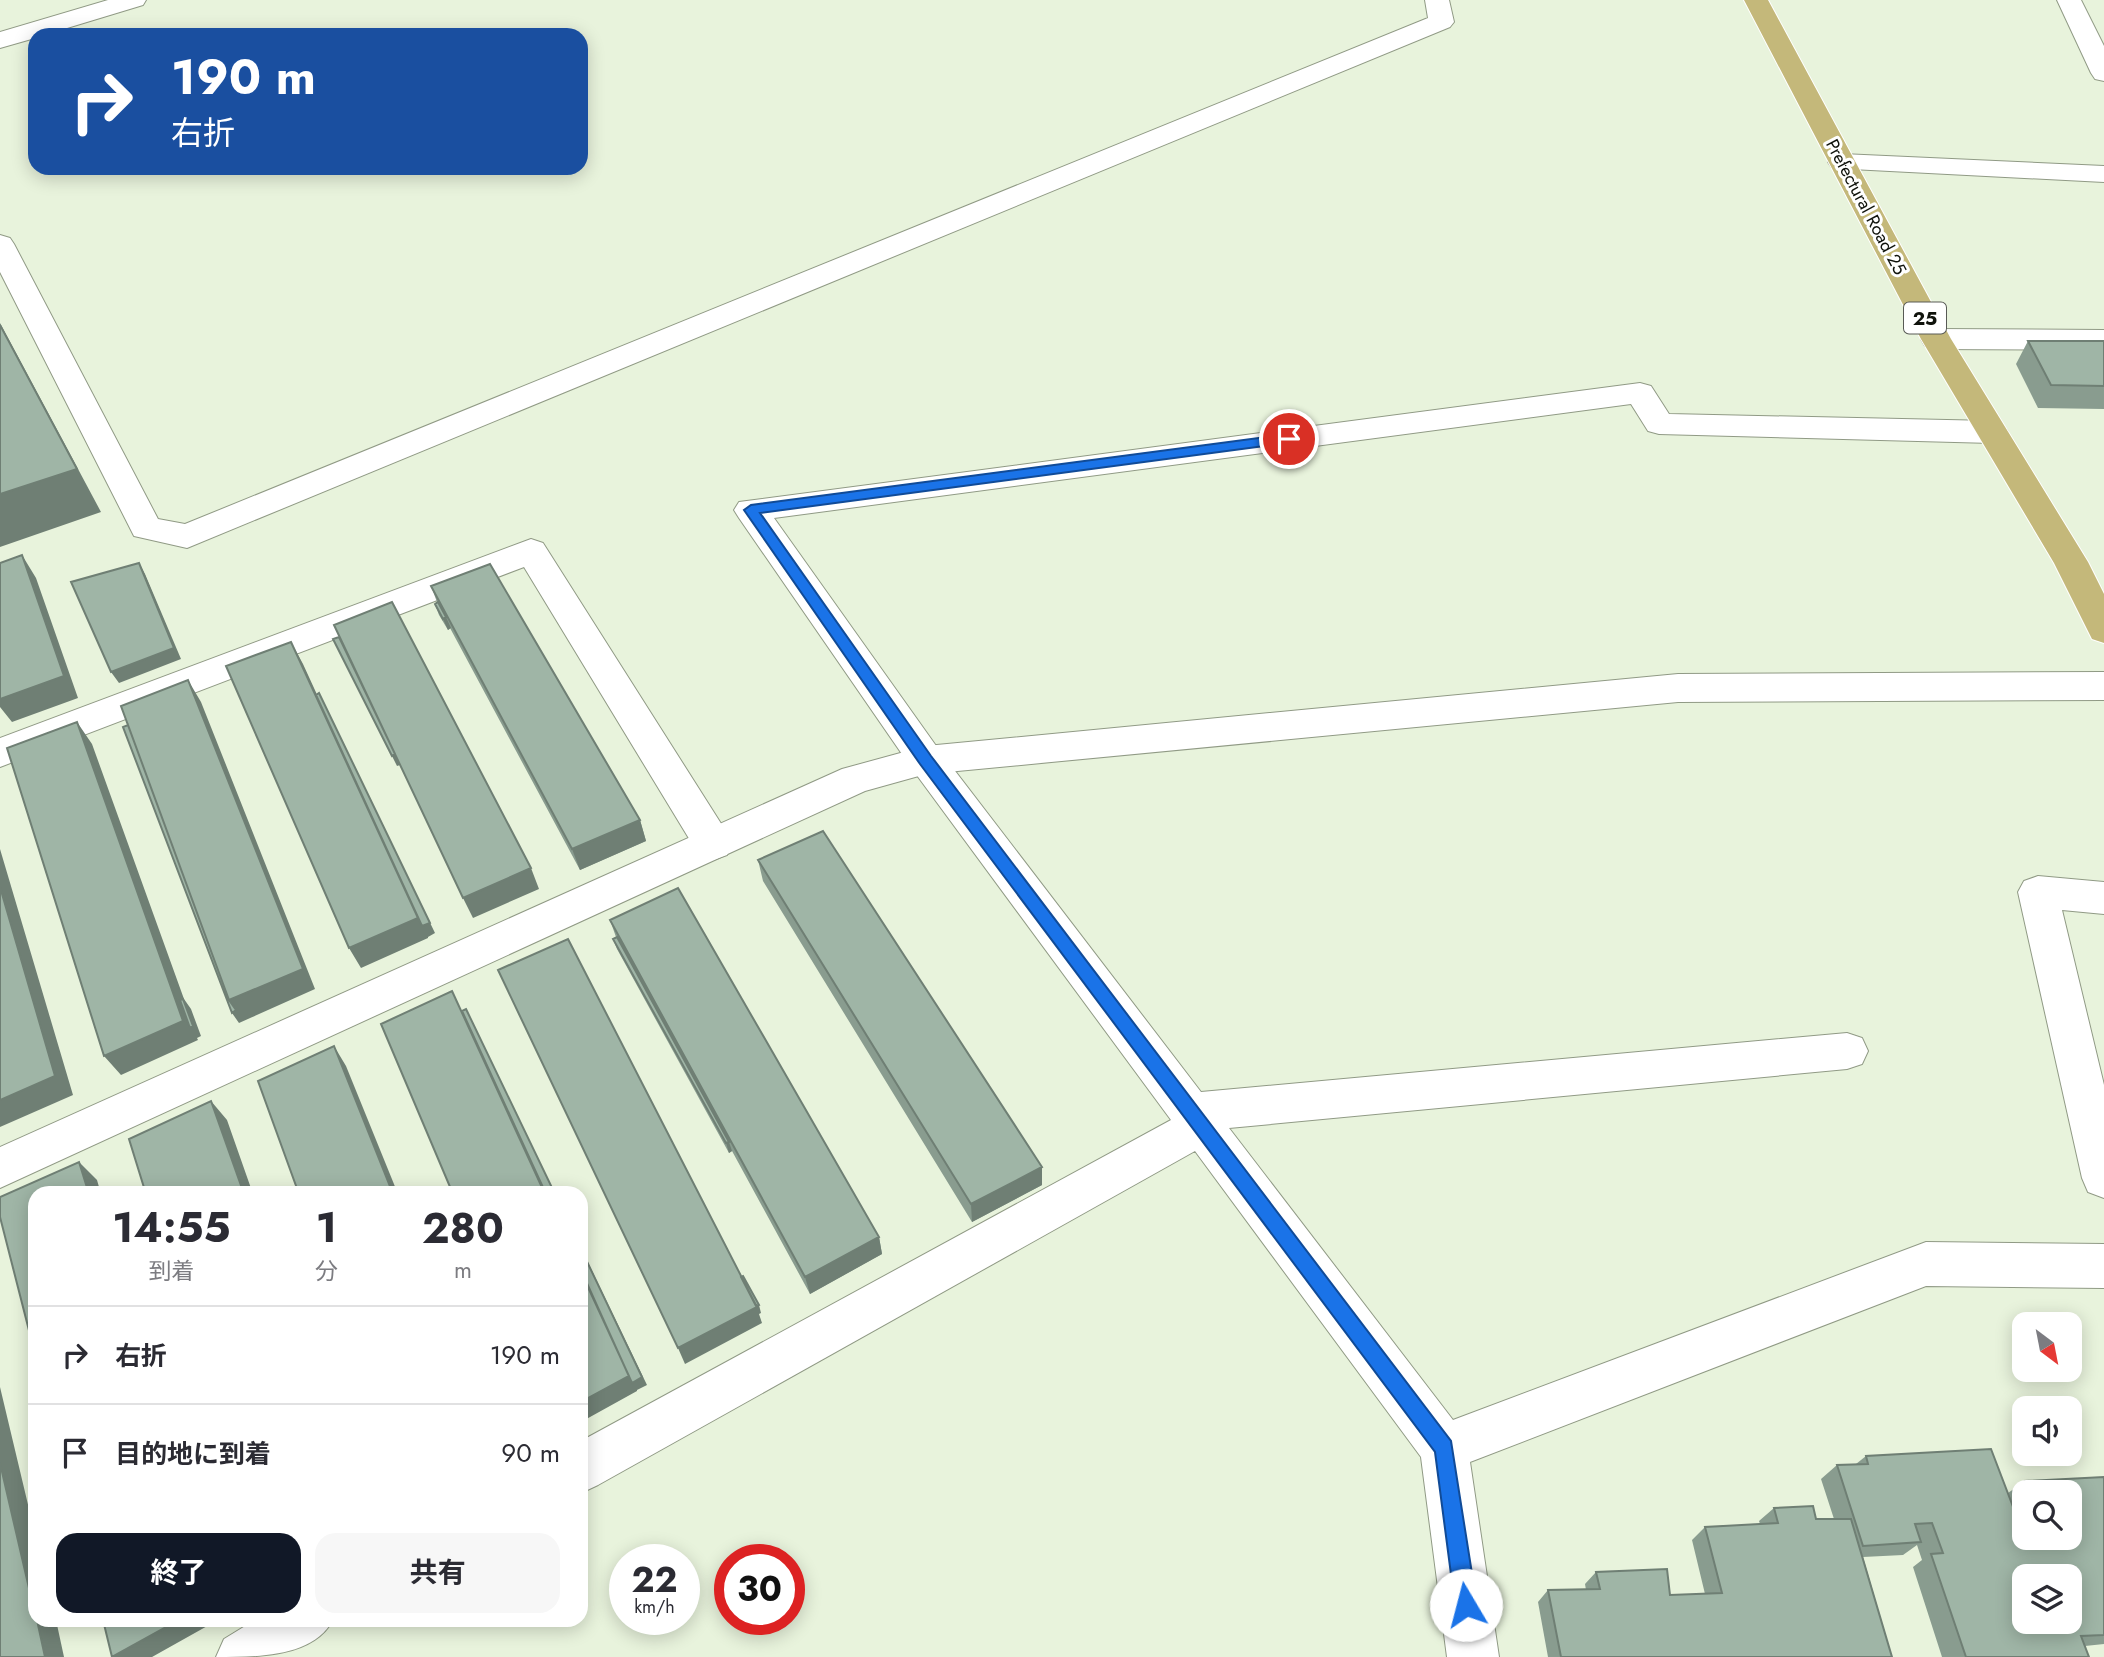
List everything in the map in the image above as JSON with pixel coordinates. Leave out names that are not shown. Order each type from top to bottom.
[{"type":"main road","name":"Prefectural Road 25","points":[[1756,0],[1936,339],[2071,562],[2104,630]]},
{"type":"street","points":[[40,28],[134,0]]},
{"type":"street","points":[[0,244],[146,528],[187,536],[1441,22],[1437,0]]},
{"type":"street","points":[[2069,0],[2104,74]]},
{"type":"street","points":[[0,40],[28,32]]},
{"type":"street","points":[[1842,162],[2104,174]]},
{"type":"street","points":[[1936,339],[2104,340]]},
{"type":"street","points":[[1473,1657],[1444,1448],[926,760],[751,510],[1640,393],[1659,424],[1992,432]]},
{"type":"street","points":[[0,753],[531,551],[713,844]]},
{"type":"street","points":[[0,1168],[855,779],[926,760],[1678,688],[2104,686]]},
{"type":"street","points":[[2104,898],[2038,892],[2104,1178]]},
{"type":"street","points":[[588,1464],[1197,1118],[1847,1051]]},
{"type":"street","points":[[1444,1448],[1927,1264],[2104,1266]]},
{"type":"street","points":[[242,1657],[295,1627]]},
{"type":"building","points":[[0,325],[77,469],[0,494]]},
{"type":"building","points":[[2028,341],[2104,341],[2104,386],[2051,385]]},
{"type":"building","points":[[22,555],[64,676],[0,699],[0,563]]},
{"type":"building","points":[[139,563],[174,648],[111,672],[71,582]]},
{"type":"building","points":[[490,564],[640,820],[572,849],[431,586]]},
{"type":"building","points":[[392,602],[531,868],[463,898],[334,625]]},
{"type":"building","points":[[438,602],[446,617],[443,619],[435,604]]},
{"type":"building","points":[[339,637],[395,754],[392,756],[333,639]]},
{"type":"building","points":[[291,642],[418,918],[349,948],[226,666]]},
{"type":"building","points":[[188,680],[303,969],[229,1000],[121,706]]},
{"type":"building","points":[[319,693],[430,923],[422,926],[316,695]]},
{"type":"building","points":[[77,722],[183,1021],[104,1056],[7,748]]},
{"type":"building","points":[[128,725],[229,1000],[236,1010],[232,1013],[123,727]]},
{"type":"building","points":[[823,831],[1042,1167],[971,1204],[758,860]]},
{"type":"building","points":[[0,887],[55,1076],[0,1100]]},
{"type":"building","points":[[678,888],[879,1237],[805,1277],[610,920]]},
{"type":"building","points":[[617,937],[729,1142],[726,1143],[613,939]]},
{"type":"building","points":[[568,939],[757,1307],[678,1348],[498,970]]},
{"type":"building","points":[[452,991],[541,1186],[450,1186],[381,1024]]},
{"type":"building","points":[[183,999],[193,1026],[190,1028],[180,1000]]},
{"type":"building","points":[[466,1009],[551,1186],[542,1186],[462,1011]]},
{"type":"building","points":[[334,1046],[390,1186],[296,1186],[258,1081]]},
{"type":"building","points":[[211,1101],[241,1186],[144,1186],[129,1139]]},
{"type":"building","points":[[79,1162],[86,1186],[28,1186],[28,1327],[0,1217],[0,1197]]},
{"type":"building","points":[[588,1264],[642,1377],[632,1383],[588,1286]]},
{"type":"building","points":[[743,1276],[759,1305],[756,1306],[741,1277]]},
{"type":"building","points":[[588,1287],[629,1376],[588,1398]]},
{"type":"building","points":[[1991,1449],[2012,1504],[2012,1550],[2082,1550],[2082,1480],[2045,1480],[2104,1477],[2104,1635],[2081,1636],[2089,1657],[1966,1657],[1931,1554],[1943,1553],[1932,1523],[1915,1524],[1921,1542],[1863,1546],[1837,1465],[1868,1464],[1866,1456]]},
{"type":"building","points":[[0,1463],[28,1584],[28,1627],[39,1627],[45,1657],[0,1657]]},
{"type":"building","points":[[1813,1506],[1816,1519],[1851,1519],[1892,1657],[1561,1657],[1548,1590],[1600,1589],[1596,1572],[1667,1569],[1670,1595],[1722,1593],[1705,1527],[1778,1523],[1774,1508]]},
{"type":"building","points":[[105,1627],[166,1627],[112,1657]]},
{"type":"route","points":[[1289,439],[751,510],[926,760],[1444,1448],[1466,1605]]}]
